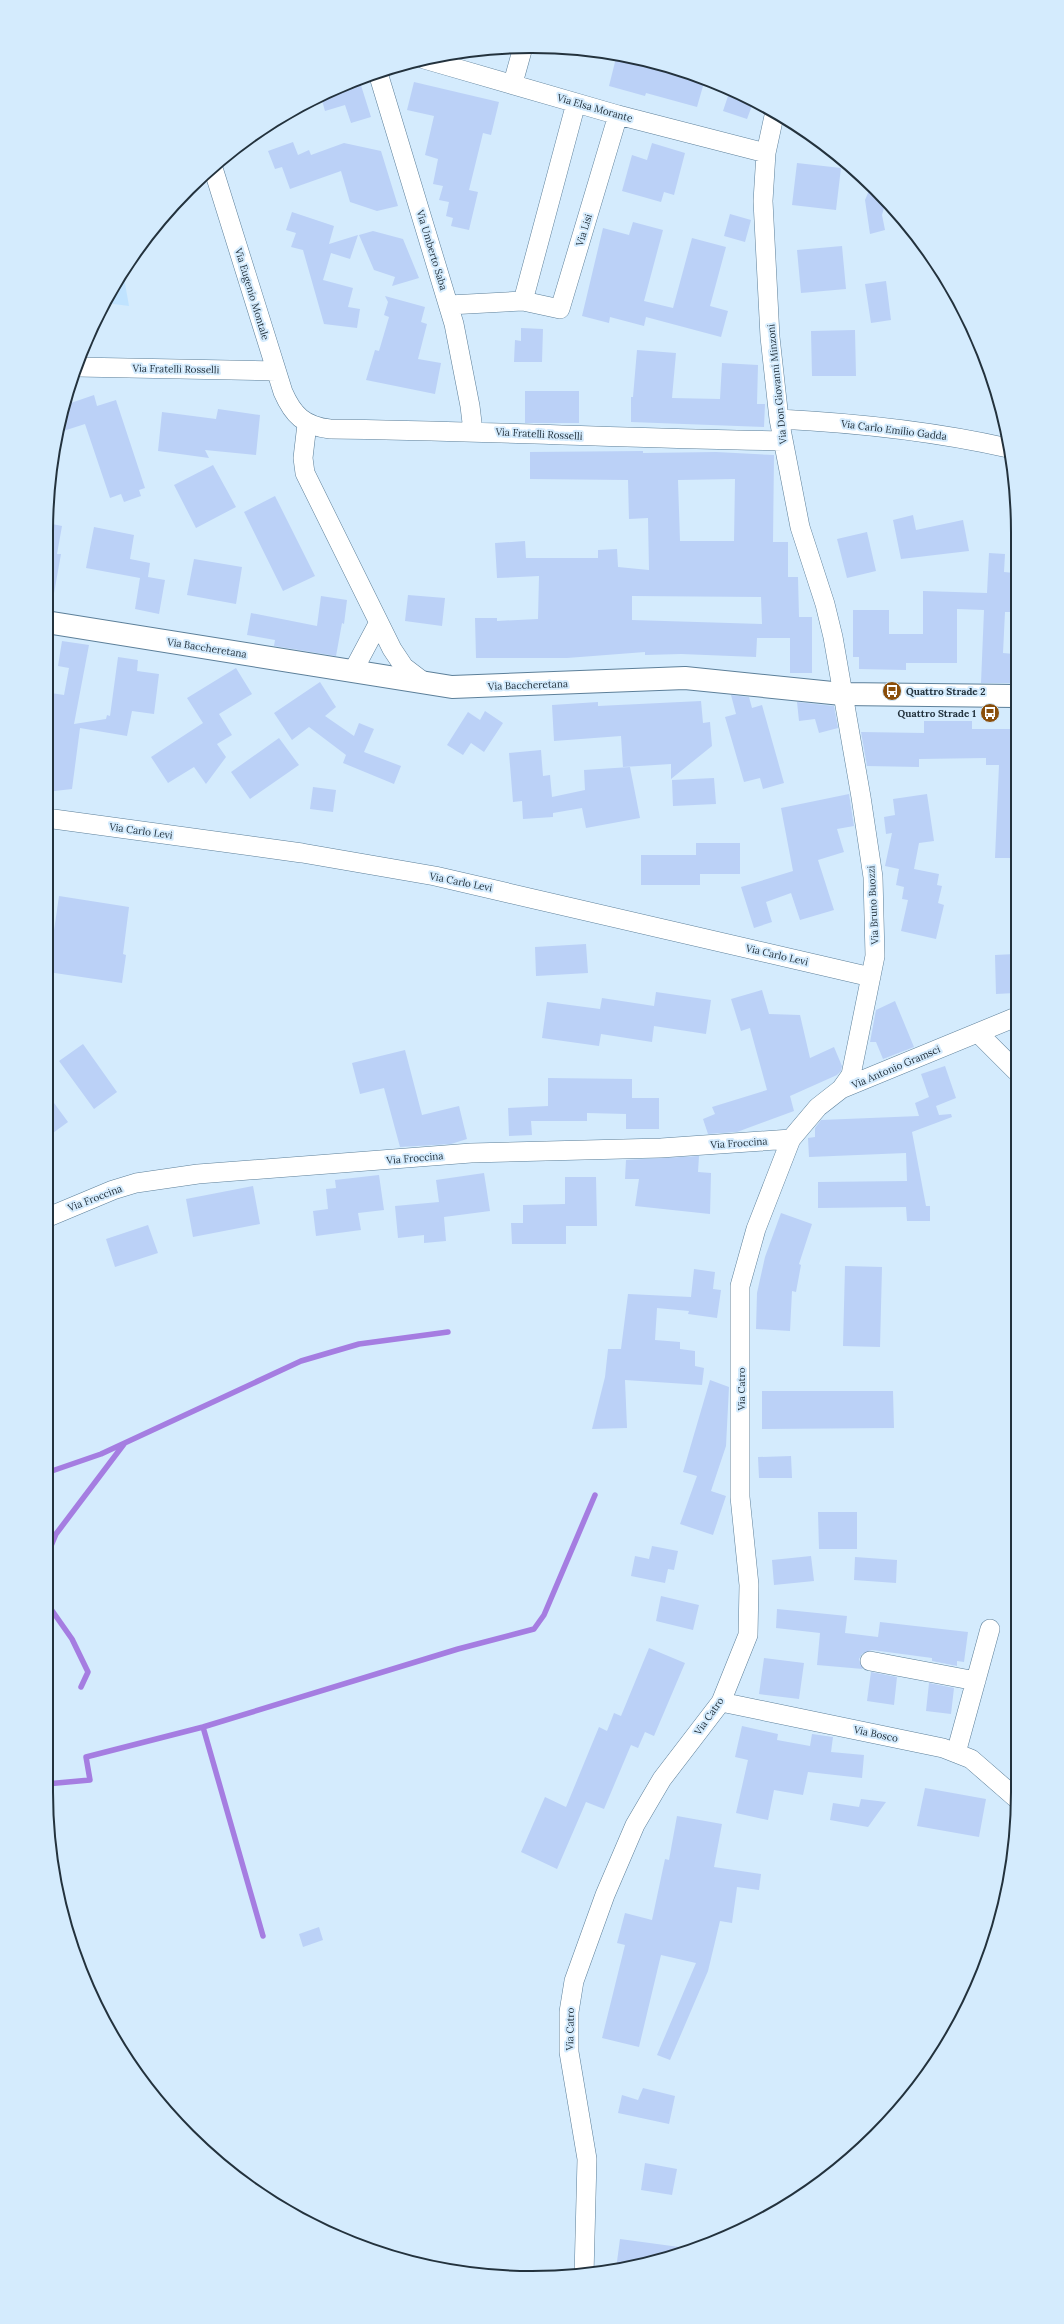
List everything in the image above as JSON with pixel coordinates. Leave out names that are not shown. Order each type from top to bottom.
[{"type":"street","points":[[513,83],[521,53]]},
{"type":"street","name":"Via Elsa Morante","points":[[437,62],[513,83],[618,115],[766,153]]},
{"type":"street","name":"Via Umberto Saba","points":[[379,78],[449,305],[468,392],[472,430]]},
{"type":"street","points":[[523,301],[576,103]]},
{"type":"street","name":"Via Lisi","points":[[449,305],[523,301],[560,309],[618,115]]},
{"type":"street","name":"Via Don Giovanni Minzoni","points":[[774,118],[766,153],[763,200],[770,337],[779,419],[782,441],[800,527],[825,604],[842,694]]},
{"type":"street","name":"Via Eugenio Montale","points":[[215,173],[286,400],[303,421]]},
{"type":"street","name":"Via Fratelli Rosselli","points":[[82,367],[276,371]]},
{"type":"street","name":"Via Carlo Emilio Gadda","points":[[779,419],[860,425],[966,439],[1003,447]]},
{"type":"street","points":[[303,421],[303,458],[305,473],[378,624],[404,667],[425,683]]},
{"type":"street","name":"Via Fratelli Rosselli","points":[[303,421],[330,429],[472,430],[620,438],[782,441]]},
{"type":"street","name":"Via Baccheretana","points":[[53,623],[452,687],[489,687],[685,678],[842,694],[1011,696]]},
{"type":"street","points":[[353,671],[378,624]]},
{"type":"street","name":"Via Bruno Buozzi","points":[[841,1089],[850,1075],[875,956],[873,877],[861,797],[842,694]]},
{"type":"street","name":"Via Carlo Levi","points":[[53,819],[302,853],[435,876],[871,977]]},
{"type":"street","name":"Via Antonio Gramsci","points":[[791,1139],[818,1107],[841,1089],[1011,1019]]},
{"type":"street","points":[[978,1033],[1011,1067]]},
{"type":"street","name":"Via Froccina","points":[[53,1215],[112,1190],[136,1183],[175,1177],[272,1167],[391,1161],[471,1153],[661,1148],[791,1139]]},
{"type":"street","name":"Via Catro","points":[[584,2268],[587,2159],[569,2052],[569,2012],[574,1981],[605,1895],[635,1825],[662,1779],[721,1702],[748,1635],[749,1585],[740,1497],[740,1286],[756,1229],[791,1139]]},
{"type":"street","points":[[956,1753],[990,1629]]},
{"type":"street","points":[[870,1661],[976,1681]]},
{"type":"street","name":"Via Bosco","points":[[721,1702],[936,1747],[956,1753],[971,1759],[1011,1794]]},
{"type":"shaded area","points":[[125,281],[129,306],[111,304]]},
{"type":"building","points":[[615,60],[656,69],[703,85],[697,107],[646,93],[645,96],[609,86]]},
{"type":"building","points":[[414,82],[499,102],[491,135],[483,133],[469,190],[478,192],[469,230],[451,226],[453,218],[446,216],[449,202],[439,200],[443,186],[433,184],[438,159],[425,155],[434,116],[407,110]]},
{"type":"building","points":[[361,85],[371,117],[351,123],[345,105],[325,111],[322,101]]},
{"type":"building","points":[[728,95],[752,106],[747,119],[723,111]]},
{"type":"building","points":[[293,142],[298,155],[309,150],[311,155],[344,143],[381,151],[398,206],[377,211],[350,202],[341,171],[290,189],[282,167],[275,169],[268,151]]},
{"type":"building","points":[[652,143],[685,153],[674,195],[664,192],[661,202],[622,191],[632,155],[647,160]]},
{"type":"building","points":[[797,163],[841,168],[836,210],[792,205]]},
{"type":"building","points":[[869,191],[884,207],[882,215],[885,230],[870,234],[865,200]]},
{"type":"building","points":[[292,212],[334,226],[329,244],[358,235],[350,259],[331,253],[323,280],[353,288],[348,307],[360,309],[357,328],[324,324],[303,250],[291,247],[296,233],[286,230]]},
{"type":"building","points":[[730,214],[751,220],[745,242],[724,236]]},
{"type":"building","points":[[633,222],[663,230],[644,301],[673,308],[692,238],[726,247],[710,306],[728,311],[721,337],[646,317],[644,326],[610,317],[609,323],[582,316],[603,228],[629,235]]},
{"type":"building","points":[[373,231],[403,239],[419,278],[392,286],[395,277],[374,270],[359,235]]},
{"type":"building","points":[[842,246],[846,289],[801,293],[797,250]]},
{"type":"building","points":[[886,281],[891,320],[871,323],[865,284]]},
{"type":"building","points":[[385,296],[425,307],[421,322],[427,324],[418,359],[441,363],[435,394],[366,380],[375,350],[379,351],[389,317],[384,315],[388,302]]},
{"type":"building","points":[[521,328],[543,329],[542,362],[514,362],[515,340],[521,341]]},
{"type":"building","points":[[855,330],[856,376],[812,376],[811,331]]},
{"type":"building","points":[[637,350],[676,353],[672,398],[720,399],[722,363],[758,365],[757,404],[765,404],[764,427],[631,422],[631,397],[633,397]]},
{"type":"building","points":[[525,391],[579,391],[579,423],[525,423]]},
{"type":"building","points":[[94,395],[97,406],[116,400],[145,488],[139,490],[141,496],[124,502],[121,494],[110,498],[85,424],[64,431],[70,403]]},
{"type":"building","points":[[218,409],[260,415],[256,455],[205,450],[209,458],[158,451],[162,412],[216,419]]},
{"type":"building","points":[[643,451],[643,453],[716,452],[774,455],[773,542],[788,542],[788,577],[798,577],[799,617],[812,617],[812,673],[790,673],[790,638],[757,638],[756,657],[681,654],[645,655],[645,652],[567,658],[476,658],[475,618],[497,618],[497,621],[538,619],[539,576],[497,578],[495,543],[525,541],[526,558],[598,558],[598,550],[617,549],[618,567],[649,570],[648,518],[629,519],[628,480],[530,479],[530,452]],"holes":[[[735,479],[734,541],[680,541],[678,480]],[[632,596],[761,597],[762,624],[632,620]]]},
{"type":"building","points":[[213,465],[236,507],[196,528],[174,485]]},
{"type":"building","points":[[275,496],[315,576],[283,591],[244,512]]},
{"type":"building","points":[[913,515],[916,530],[963,520],[969,551],[901,559],[893,520]]},
{"type":"building","points":[[53,524],[62,526],[57,554],[61,554],[53,599]]},
{"type":"building","points":[[94,527],[134,535],[130,559],[150,563],[148,577],[165,580],[159,614],[135,609],[140,578],[86,568]]},
{"type":"building","points":[[867,532],[876,571],[847,578],[837,539]]},
{"type":"building","points":[[989,553],[1005,554],[1004,572],[1011,573],[1011,612],[1005,612],[1003,653],[1011,654],[1011,683],[981,683],[984,610],[957,609],[957,663],[906,663],[906,670],[859,669],[859,657],[853,657],[853,610],[889,610],[889,634],[923,634],[923,591],[987,593]]},
{"type":"building","points":[[194,559],[242,567],[236,604],[187,595]]},
{"type":"building","points":[[408,595],[445,598],[442,626],[405,621]]},
{"type":"building","points":[[321,596],[347,600],[344,624],[342,623],[336,656],[274,646],[275,640],[247,635],[251,613],[317,626]]},
{"type":"building","points":[[62,641],[89,645],[74,724],[106,719],[107,715],[110,716],[118,657],[138,660],[137,671],[159,674],[154,714],[132,711],[127,736],[80,728],[72,789],[53,791],[53,693],[64,695],[69,668],[58,666]]},
{"type":"building","points":[[236,668],[252,694],[219,714],[232,735],[217,744],[226,757],[206,784],[194,767],[168,783],[151,757],[203,723],[187,698]]},
{"type":"building","points":[[320,682],[336,707],[325,716],[354,736],[359,723],[374,729],[364,752],[401,766],[394,784],[343,763],[346,755],[309,727],[292,740],[274,713]]},
{"type":"building","points":[[731,695],[749,697],[752,708],[762,705],[784,783],[763,789],[760,778],[744,782],[725,717],[736,714]]},
{"type":"building","points":[[701,701],[703,723],[710,722],[712,746],[671,779],[671,764],[623,767],[621,736],[554,741],[552,705],[598,702],[598,706]]},
{"type":"building","points":[[797,702],[834,706],[838,728],[819,733],[815,719],[799,721]]},
{"type":"building","points":[[485,711],[503,723],[484,752],[471,743],[463,755],[447,745],[468,712],[480,720]]},
{"type":"building","points":[[924,721],[972,721],[972,729],[1011,729],[1011,858],[995,858],[999,765],[986,765],[986,758],[919,759],[919,767],[867,766],[861,732],[924,733]]},
{"type":"building","points":[[279,738],[299,765],[250,799],[231,772]]},
{"type":"building","points":[[541,750],[543,776],[550,775],[552,797],[585,790],[584,770],[630,767],[640,818],[586,828],[582,808],[553,813],[553,817],[523,819],[522,801],[513,802],[509,753]]},
{"type":"building","points":[[714,778],[716,804],[673,806],[672,780]]},
{"type":"building","points":[[313,787],[336,790],[333,812],[310,809]]},
{"type":"building","points":[[849,794],[854,826],[837,829],[844,852],[818,860],[834,910],[800,920],[791,893],[766,902],[772,922],[754,928],[741,887],[793,871],[781,808]]},
{"type":"building","points":[[927,794],[934,841],[919,843],[914,869],[939,874],[937,885],[942,886],[938,903],[944,905],[936,939],[901,931],[908,900],[902,899],[904,887],[896,885],[899,869],[885,866],[892,833],[886,834],[884,817],[895,815],[893,799]]},
{"type":"building","points":[[696,843],[740,843],[740,874],[700,874],[700,885],[641,885],[641,855],[696,855]]},
{"type":"building","points":[[59,896],[129,907],[123,954],[126,955],[122,983],[53,973],[53,937]]},
{"type":"building","points":[[586,944],[588,973],[536,976],[535,947]]},
{"type":"building","points":[[1011,954],[1011,993],[996,994],[995,955]]},
{"type":"building","points":[[762,990],[769,1014],[800,1015],[810,1058],[834,1047],[842,1066],[841,1071],[837,1075],[790,1096],[794,1111],[737,1132],[708,1134],[703,1119],[715,1114],[712,1107],[767,1090],[750,1028],[741,1031],[731,999]]},
{"type":"building","points":[[656,992],[711,1000],[706,1034],[654,1026],[652,1042],[601,1034],[599,1046],[542,1038],[547,1002],[600,1009],[602,998],[654,1006]]},
{"type":"building","points":[[895,1001],[914,1047],[883,1059],[876,1042],[870,1042],[876,1010]]},
{"type":"building","points":[[83,1044],[117,1092],[94,1109],[59,1061]]},
{"type":"building","points":[[405,1050],[422,1115],[459,1106],[467,1139],[451,1144],[400,1147],[384,1088],[360,1094],[352,1063]]},
{"type":"building","points":[[945,1066],[956,1098],[936,1106],[939,1115],[951,1114],[952,1117],[912,1132],[926,1206],[930,1206],[930,1221],[907,1221],[906,1207],[818,1208],[818,1182],[907,1181],[906,1153],[809,1157],[808,1138],[815,1137],[815,1128],[821,1120],[919,1116],[915,1103],[929,1097],[921,1074]]},
{"type":"building","points":[[548,1078],[632,1079],[632,1098],[659,1098],[659,1129],[626,1129],[626,1114],[587,1113],[587,1121],[531,1121],[532,1135],[509,1136],[508,1108],[548,1106]]},
{"type":"building","points":[[53,1102],[68,1122],[53,1133]]},
{"type":"building","points":[[699,1156],[698,1172],[711,1173],[710,1214],[635,1206],[639,1179],[625,1179],[626,1160]]},
{"type":"building","points":[[484,1173],[490,1211],[444,1217],[446,1241],[424,1243],[424,1235],[398,1238],[395,1206],[439,1202],[436,1180]]},
{"type":"building","points":[[379,1175],[384,1210],[358,1213],[361,1230],[316,1236],[313,1211],[328,1209],[326,1189],[336,1188],[335,1180]]},
{"type":"building","points":[[565,1177],[596,1177],[597,1226],[566,1226],[566,1244],[512,1244],[511,1223],[523,1223],[523,1205],[565,1204]]},
{"type":"building","points":[[253,1186],[260,1224],[193,1237],[186,1199]]},
{"type":"building","points":[[781,1213],[812,1224],[799,1264],[801,1265],[796,1292],[792,1291],[790,1331],[756,1329],[757,1293],[765,1257]]},
{"type":"building","points":[[148,1225],[158,1253],[115,1267],[106,1239]]},
{"type":"building","points":[[845,1266],[882,1267],[880,1347],[843,1346]]},
{"type":"building","points":[[694,1269],[715,1272],[713,1289],[721,1290],[717,1318],[688,1314],[689,1311],[657,1308],[655,1340],[680,1342],[680,1349],[695,1351],[695,1366],[704,1368],[702,1385],[625,1380],[627,1428],[592,1429],[605,1377],[608,1349],[621,1349],[628,1294],[691,1297]]},
{"type":"building","points":[[710,1380],[729,1387],[726,1446],[711,1491],[726,1496],[713,1535],[680,1524],[697,1476],[683,1472]]},
{"type":"building","points":[[762,1391],[893,1391],[894,1428],[762,1429]]},
{"type":"building","points":[[791,1456],[792,1478],[759,1478],[758,1457]]},
{"type":"building","points":[[818,1512],[857,1512],[857,1549],[819,1549]]},
{"type":"building","points":[[652,1546],[678,1551],[674,1570],[668,1569],[665,1583],[631,1576],[635,1556],[649,1559]]},
{"type":"building","points":[[811,1556],[814,1581],[774,1585],[772,1560]]},
{"type":"building","points":[[855,1557],[897,1560],[896,1583],[854,1580]]},
{"type":"building","points":[[661,1596],[699,1605],[693,1630],[656,1621]]},
{"type":"building","points":[[777,1609],[847,1616],[845,1633],[878,1637],[880,1622],[968,1632],[964,1662],[957,1661],[957,1666],[932,1661],[932,1658],[872,1650],[862,1654],[859,1659],[863,1669],[817,1665],[820,1633],[776,1628]]},
{"type":"building","points":[[649,1648],[685,1663],[654,1736],[645,1732],[638,1748],[631,1745],[604,1809],[586,1802],[557,1869],[521,1852],[545,1797],[566,1807],[599,1727],[607,1731],[614,1713],[621,1716]]},
{"type":"building","points":[[764,1658],[804,1663],[799,1699],[759,1694]]},
{"type":"building","points":[[871,1672],[897,1677],[894,1705],[867,1701]]},
{"type":"building","points":[[929,1683],[954,1688],[951,1714],[926,1711]]},
{"type":"building","points":[[742,1726],[778,1734],[777,1740],[810,1746],[812,1734],[833,1737],[831,1752],[864,1755],[862,1778],[808,1772],[803,1795],[774,1790],[768,1820],[736,1813],[748,1760],[735,1757]]},
{"type":"building","points":[[925,1788],[986,1799],[979,1837],[917,1826]]},
{"type":"building","points":[[861,1799],[886,1802],[868,1827],[830,1820],[833,1803],[859,1807]]},
{"type":"building","points":[[677,1816],[722,1824],[714,1867],[761,1874],[759,1890],[737,1887],[732,1923],[720,1921],[708,1971],[670,2060],[657,2055],[696,1963],[661,1955],[639,2047],[602,2038],[625,1945],[617,1943],[625,1913],[652,1920],[665,1859],[669,1860]]},
{"type":"building","points":[[319,1927],[323,1940],[303,1947],[299,1934]]},
{"type":"building","points":[[643,2088],[675,2096],[669,2124],[618,2113],[622,2095],[638,2100]]},
{"type":"building","points":[[645,2163],[677,2169],[672,2195],[641,2190]]},
{"type":"building","points":[[620,2239],[682,2247],[656,2255],[617,2263]]},
{"type":"waterway","points":[[53,1471],[101,1454],[301,1361],[359,1344],[448,1332]]},
{"type":"waterway","points":[[53,1541],[56,1534],[124,1444]]},
{"type":"waterway","points":[[53,1783],[90,1780],[86,1757],[203,1727],[458,1649],[534,1629],[544,1615],[595,1495]]},
{"type":"waterway","points":[[53,1612],[72,1639],[88,1672],[81,1687]]},
{"type":"waterway","points":[[203,1727],[263,1936]]},
{"type":"place","name":"Quattro Strade 2","points":[[892,691]]},
{"type":"place","name":"Quattro Strade 1","points":[[990,713]]}]
